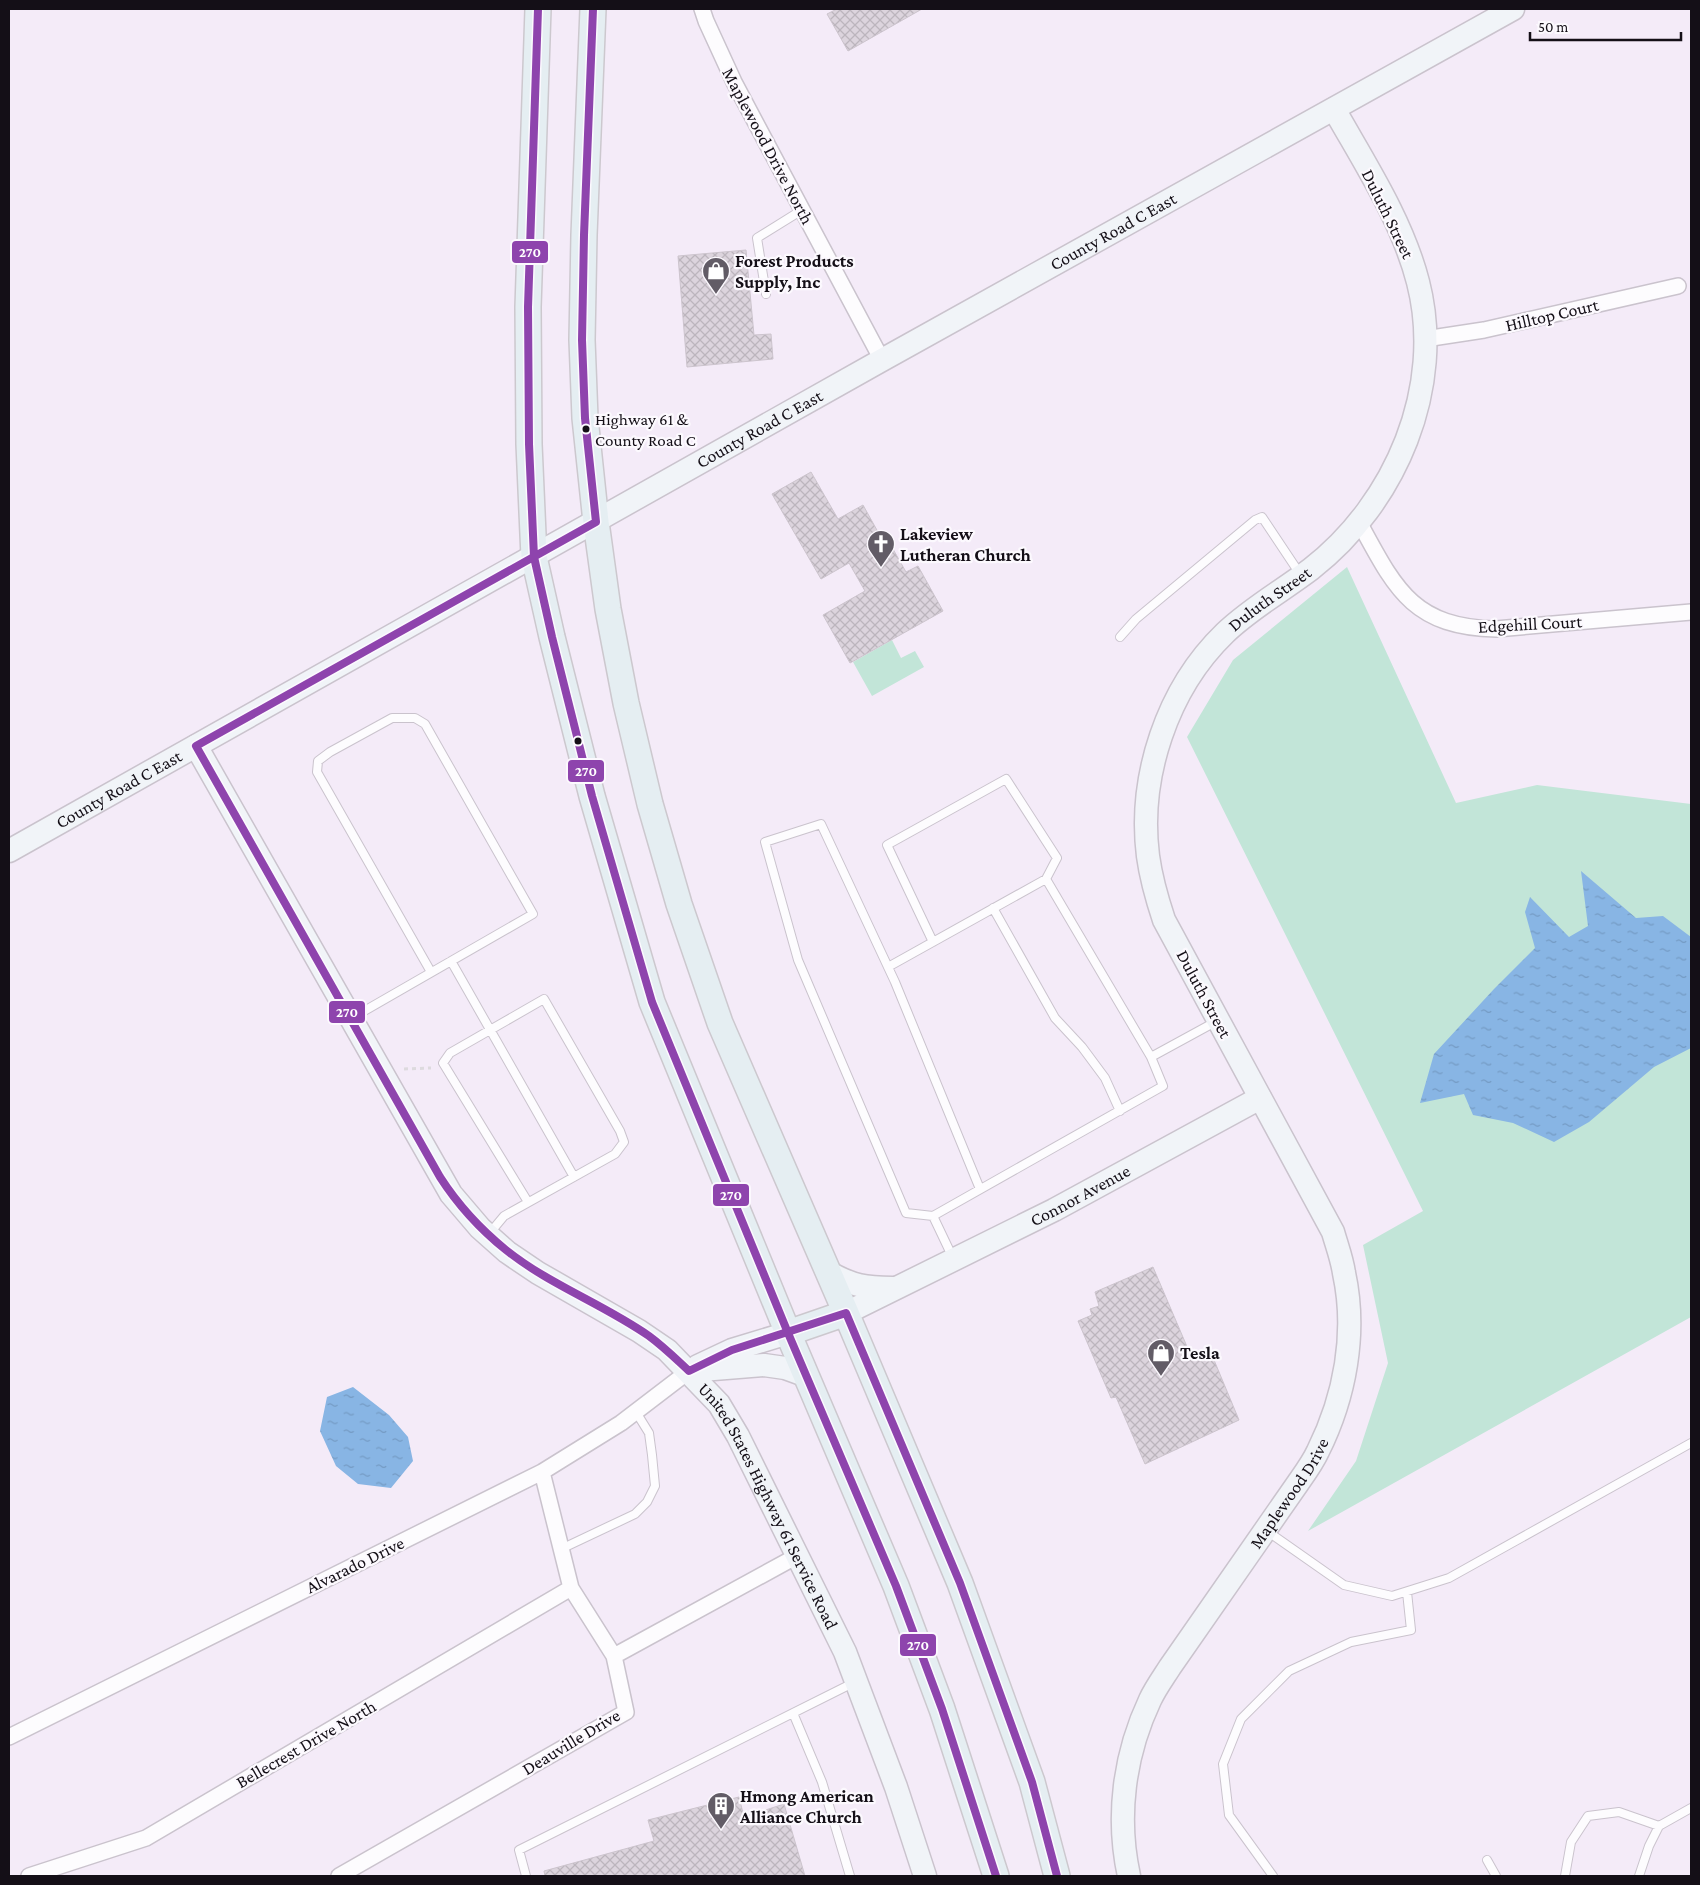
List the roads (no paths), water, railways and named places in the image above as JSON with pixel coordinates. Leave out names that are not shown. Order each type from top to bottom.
[{"type":"main road","points":[[538,9],[528,307],[530,444],[534,557],[552,637],[592,796],[652,1002],[788,1333],[899,1595],[942,1709],[996,1876]]},
{"type":"main road","points":[[593,9],[584,234],[582,340],[585,418],[596,522],[608,609],[626,704],[650,804],[679,904],[720,1023],[846,1313],[964,1592],[1032,1782],[1057,1876]]},
{"type":"main road","name":"Connor Avenue","points":[[788,1333],[846,1313]]},
{"type":"street","name":"Maplewood Drive North","points":[[702,9],[706,22],[734,82],[882,360]]},
{"type":"street","name":"County Road C East","points":[[9,851],[882,360],[1513,9]]},
{"type":"street","name":"Duluth Street","points":[[1260,1098],[1164,920],[1154,892],[1148,855],[1146,818],[1151,774],[1165,725],[1181,691],[1201,660],[1223,634],[1251,610],[1301,576],[1335,547],[1359,522],[1382,490],[1403,451],[1415,416],[1422,380],[1425,339],[1424,318],[1418,282],[1407,247],[1396,221],[1334,109]]},
{"type":"street","name":"Hilltop Court","points":[[1425,339],[1484,330],[1678,286]]},
{"type":"street","name":"Edgehill Court","points":[[1359,522],[1389,577],[1406,597],[1425,612],[1449,623],[1472,628],[1496,629],[1691,612]]},
{"type":"street","name":"United States Highway 61 Service Road","points":[[196,746],[451,1194],[488,1235],[507,1252],[538,1273],[639,1331],[667,1350],[719,1404],[738,1436],[845,1652],[896,1787],[925,1876]]},
{"type":"street","name":"Connor Avenue","points":[[846,1313],[1054,1210],[1260,1098]]},
{"type":"street","name":"Maplewood Drive","points":[[1129,1876],[1123,1835],[1123,1798],[1136,1733],[1151,1699],[1170,1667],[1318,1452],[1333,1418],[1343,1383],[1348,1346],[1349,1309],[1344,1273],[1333,1232],[1260,1098]]},
{"type":"street","name":"Connor Avenue","points":[[828,1272],[847,1283],[868,1288],[899,1288]]},
{"type":"street","points":[[689,1371],[732,1350],[788,1333]]},
{"type":"street","points":[[689,1371],[764,1365],[785,1368],[807,1376]]},
{"type":"street","name":"Alvarado Drive","points":[[9,1737],[542,1472],[621,1423],[689,1371]]},
{"type":"street","points":[[542,1472],[571,1588],[614,1656],[797,1556]]},
{"type":"street","name":"Bellecrest Drive North","points":[[29,1876],[146,1838],[571,1588]]},
{"type":"street","name":"Deauville Drive","points":[[339,1876],[626,1712],[614,1656]]},
{"type":"lane","points":[[766,294],[757,238],[802,210]]},
{"type":"lane","points":[[1120,636],[1136,619],[1255,520],[1262,517],[1301,576]]},
{"type":"lane","points":[[350,1018],[451,961],[533,914],[425,724],[415,718],[392,718],[330,752],[318,762],[317,772],[431,972]]},
{"type":"lane","points":[[888,967],[933,942],[993,908],[1046,879],[1057,858],[1006,779],[887,845],[933,942]]},
{"type":"lane","points":[[980,1189],[888,967],[821,824],[765,842],[798,960],[906,1213],[933,1216],[1164,1086],[1151,1057],[1046,879]]},
{"type":"lane","points":[[993,908],[1055,1018],[1082,1047],[1106,1078],[1120,1110]]},
{"type":"lane","points":[[451,961],[574,1176]]},
{"type":"lane","points":[[488,1235],[504,1216],[614,1154],[624,1142],[620,1131],[544,1000],[450,1053],[444,1063],[528,1202]]},
{"type":"lane","points":[[1151,1057],[1218,1020]]},
{"type":"lane","points":[[933,1216],[954,1260]]},
{"type":"lane","points":[[561,1549],[635,1514],[647,1502],[655,1486],[652,1455],[649,1434],[636,1412]]},
{"type":"lane","points":[[1266,1530],[1344,1585],[1392,1596],[1449,1578],[1691,1443]]},
{"type":"lane","points":[[1273,1876],[1229,1815],[1223,1764],[1241,1719],[1289,1671],[1351,1642],[1411,1630],[1407,1592]]},
{"type":"lane","points":[[526,1876],[519,1850],[857,1681]]},
{"type":"lane","points":[[793,1713],[822,1782],[850,1876]]},
{"type":"lane","points":[[1639,1876],[1648,1846],[1659,1826],[1691,1808]]},
{"type":"lane","points":[[1565,1876],[1571,1842],[1588,1816],[1618,1812],[1659,1826]]},
{"type":"lane","points":[[1487,1860],[1496,1876]]},
{"type":"water","points":[[1581,871],[1636,918],[1663,916],[1691,937],[1691,1048],[1654,1067],[1589,1122],[1554,1142],[1513,1123],[1473,1115],[1464,1094],[1420,1103],[1434,1054],[1535,948],[1525,912],[1530,897],[1569,937],[1588,926]]},
{"type":"water","points":[[353,1387],[389,1415],[408,1437],[413,1461],[391,1488],[358,1484],[336,1466],[320,1431],[327,1397]]},
{"type":"place","name":"Forest Products Supply, Inc","points":[[716,295]]},
{"type":"place","name":"Highway 61 & County Road C","points":[[586,429]]},
{"type":"place","name":"Lakeview Lutheran Church","points":[[881,568]]},
{"type":"place","name":"Tesla","points":[[1161,1377]]},
{"type":"place","name":"Hmong American Alliance Church","points":[[721,1830]]}]
